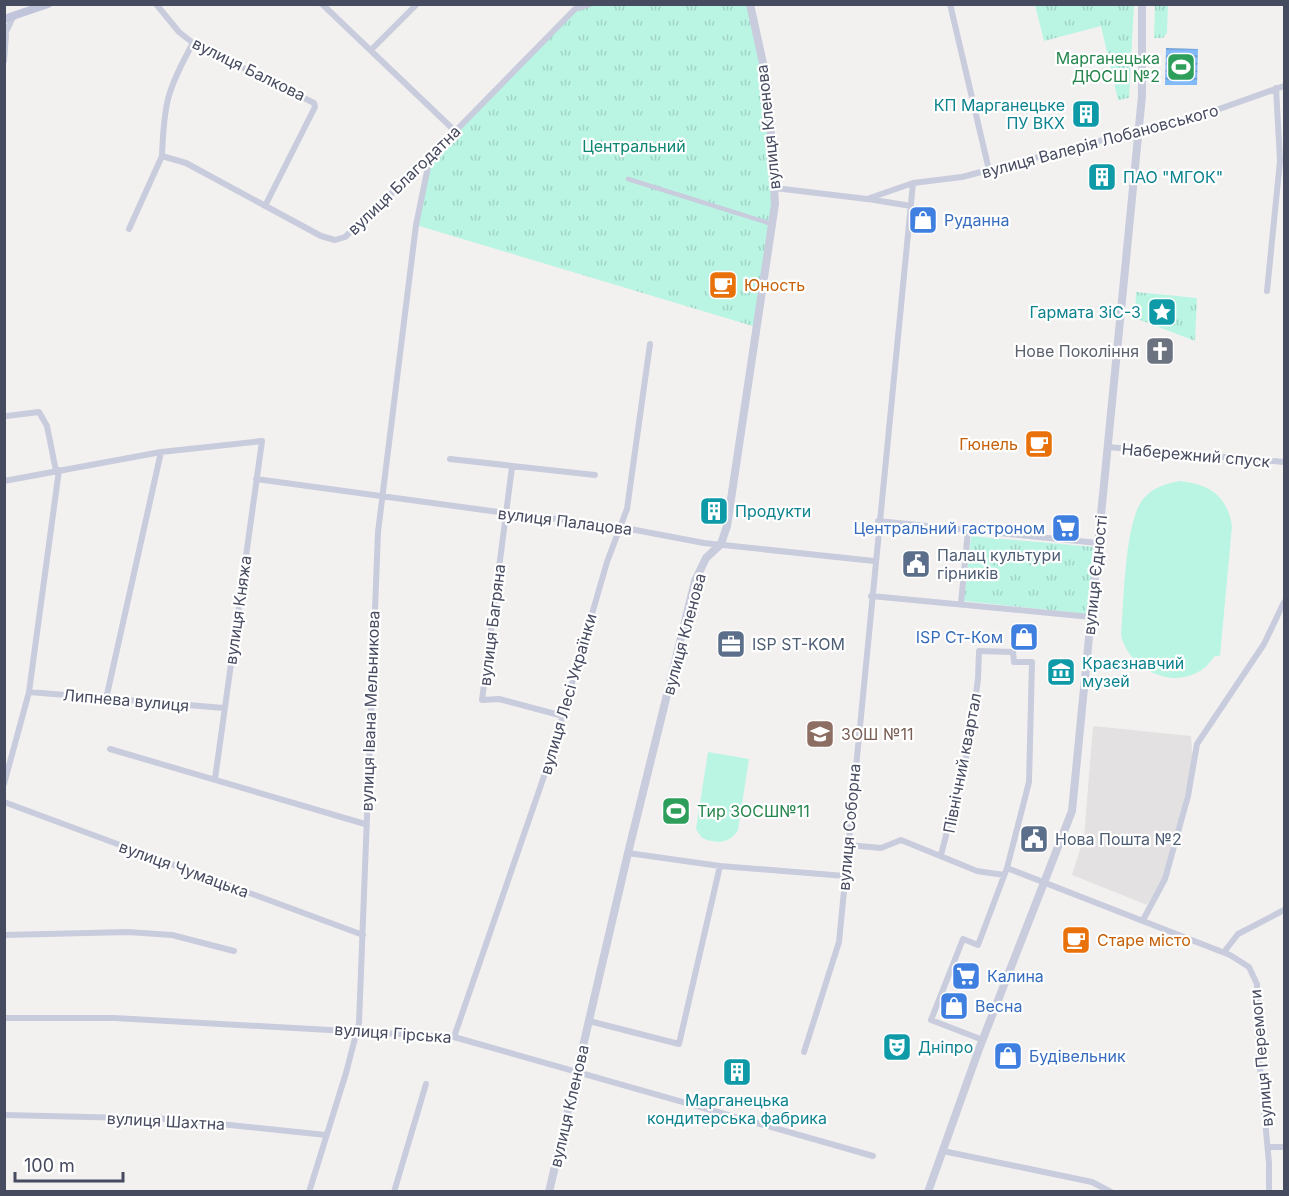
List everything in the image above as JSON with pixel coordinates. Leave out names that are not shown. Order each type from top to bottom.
[{"type":"main road","points":[[9,18],[47,5]]},
{"type":"street","name":"вулиця Балкова","points":[[156,4],[179,32],[193,43],[314,103],[315,107],[265,206]]},
{"type":"street","points":[[322,4],[455,131]]},
{"type":"street","points":[[371,50],[417,4]]},
{"type":"street","name":"вулиця Благодатна","points":[[162,156],[186,163],[321,236],[335,240],[345,237],[430,157],[575,9],[590,4]]},
{"type":"street","name":"вулиця Кленова","points":[[549,1191],[628,853],[695,581],[706,558],[721,544],[727,526],[772,224],[775,188],[768,86],[750,4]]},
{"type":"street","points":[[950,4],[989,170]]},
{"type":"street","name":"вулиця Єдності","points":[[928,1191],[983,1040],[1072,811],[1142,86],[1143,4]]},
{"type":"street","points":[[4,61],[5,36],[9,18]]},
{"type":"street","points":[[129,229],[162,156],[164,109],[168,92],[193,43]]},
{"type":"street","name":"вулиця Валерія Лобановського","points":[[867,199],[913,183],[989,170],[1138,131],[1177,124],[1284,86]]},
{"type":"street","points":[[1267,291],[1280,161],[1276,88]]},
{"type":"street","name":"вулиця Івана Мельникова","points":[[309,1191],[357,1030],[363,935],[378,532],[416,225],[430,157]]},
{"type":"street","points":[[628,179],[772,224]]},
{"type":"street","name":"вулиця Соборна","points":[[804,1052],[839,942],[874,561],[913,183]]},
{"type":"street","points":[[775,188],[911,206]]},
{"type":"street","name":"вулиця Лесі Українки","points":[[454,1037],[551,756],[607,562],[622,527],[627,509],[650,344]]},
{"type":"street","points":[[4,784],[29,692],[57,470],[47,426],[39,412],[7,416]]},
{"type":"street","name":"вулиця Княжа","points":[[160,452],[262,441],[214,779]]},
{"type":"street","name":"Набережний спуск","points":[[1108,447],[1284,462]]},
{"type":"street","points":[[4,481],[160,452],[106,699]]},
{"type":"street","points":[[450,459],[595,475]]},
{"type":"street","name":"вулиця Багряна","points":[[513,467],[482,700],[499,699],[563,716]]},
{"type":"street","name":"вулиця Палацова","points":[[256,479],[622,527],[705,543],[874,561]]},
{"type":"street","points":[[879,521],[1098,543]]},
{"type":"street","points":[[961,603],[968,531]]},
{"type":"street","points":[[871,596],[1091,617]]},
{"type":"street","points":[[1143,920],[1165,879],[1188,796],[1197,744],[1264,644],[1284,602]]},
{"type":"street","name":"Північний квартал","points":[[941,855],[969,746],[978,679],[979,651],[1013,652],[1014,662],[1032,662],[1029,782],[1006,871],[978,945],[963,939],[931,1020],[983,1040]]},
{"type":"street","name":"Липнева вулиця","points":[[29,692],[224,708]]},
{"type":"street","points":[[110,749],[366,824]]},
{"type":"street","name":"вулиця Чумацька","points":[[4,802],[363,935]]},
{"type":"street","name":"Північний квартал","points":[[848,845],[880,848],[901,840],[977,871],[993,875],[1006,871],[1044,883]]},
{"type":"street","points":[[628,853],[720,866],[845,876]]},
{"type":"street","points":[[588,1021],[679,1044],[720,866]]},
{"type":"street","name":"вулиця Перемоги","points":[[1044,883],[1224,952],[1249,967],[1257,984],[1259,1056],[1268,1147],[1269,1191]]},
{"type":"street","points":[[1224,952],[1238,934],[1284,910]]},
{"type":"street","points":[[4,935],[128,932],[172,935],[234,951]]},
{"type":"street","name":"вулиця Гірська","points":[[4,1018],[114,1018],[454,1037],[873,1156]]},
{"type":"street","points":[[394,1191],[426,1084]]},
{"type":"street","name":"вулиця Шахтна","points":[[4,1115],[173,1119],[326,1135]]},
{"type":"street","points":[[1268,1147],[1284,1147]]},
{"type":"street","points":[[943,1151],[1092,1182],[1112,1191]]},
{"type":"shaded area","points":[[1093,726],[1191,736],[1193,763],[1165,874],[1147,905],[1072,875],[1084,837]]},
{"type":"green space","name":"Центральний","points":[[590,4],[750,5],[768,86],[775,204],[756,327],[416,225],[430,157],[575,9]]},
{"type":"green space","points":[[1035,5],[1134,5],[1129,98],[1118,100],[1101,26],[1044,41]]},
{"type":"green space","points":[[1155,5],[1168,5],[1167,33],[1163,38],[1154,38]]},
{"type":"green space","points":[[1136,292],[1197,298],[1195,341],[1135,318]]},
{"type":"green space","points":[[1179,481],[1208,488],[1215,493],[1226,506],[1232,526],[1220,656],[1215,656],[1198,672],[1186,677],[1174,678],[1151,672],[1141,665],[1132,657],[1121,635],[1126,561],[1133,521],[1146,496],[1165,484]]},
{"type":"green space","points":[[971,536],[1095,547],[1088,614],[964,601]]},
{"type":"green space","points":[[708,752],[749,759],[738,830],[731,838],[722,842],[702,838],[696,829]]},
{"type":"water","name":"Марганецька ДЮСШ №2","points":[[1166,48],[1198,49],[1197,85],[1165,85]]},
{"type":"place","name":"Марганецька ДЮСШ №2","points":[[1181,67]]},
{"type":"place","name":"КП Марганецьке ПУ ВКХ","points":[[1086,114]]},
{"type":"place","name":"ПАО \"МГОК\"","points":[[1102,177]]},
{"type":"place","name":"Руданна","points":[[923,220]]},
{"type":"place","name":"Юность","points":[[723,285]]},
{"type":"place","name":"Гармата ЗіС-3","points":[[1162,312]]},
{"type":"place","name":"Нове Покоління","points":[[1160,351]]},
{"type":"place","name":"Гюнель","points":[[1039,444]]},
{"type":"place","name":"Продукти","points":[[714,511]]},
{"type":"place","name":"Центральний гастроном","points":[[1066,528]]},
{"type":"place","name":"Палац культури гірників","points":[[916,564]]},
{"type":"place","name":"ISP Ст-Ком","points":[[1024,637]]},
{"type":"place","name":"ISP ST-KOM","points":[[731,644]]},
{"type":"place","name":"Краєзнавчий музей","points":[[1061,672]]},
{"type":"place","name":"ЗОШ №11","points":[[820,734]]},
{"type":"place","name":"Тир ЗОСШ№11","points":[[676,811]]},
{"type":"place","name":"Нова Пошта №2","points":[[1034,839]]},
{"type":"place","name":"Старе місто","points":[[1076,940]]},
{"type":"place","name":"Калина","points":[[966,976]]},
{"type":"place","name":"Весна","points":[[954,1006]]},
{"type":"place","name":"Дніпро","points":[[897,1047]]},
{"type":"place","name":"Будівельник","points":[[1008,1056]]},
{"type":"place","name":"Марганецька кондитерська фабрика","points":[[737,1072]]}]
